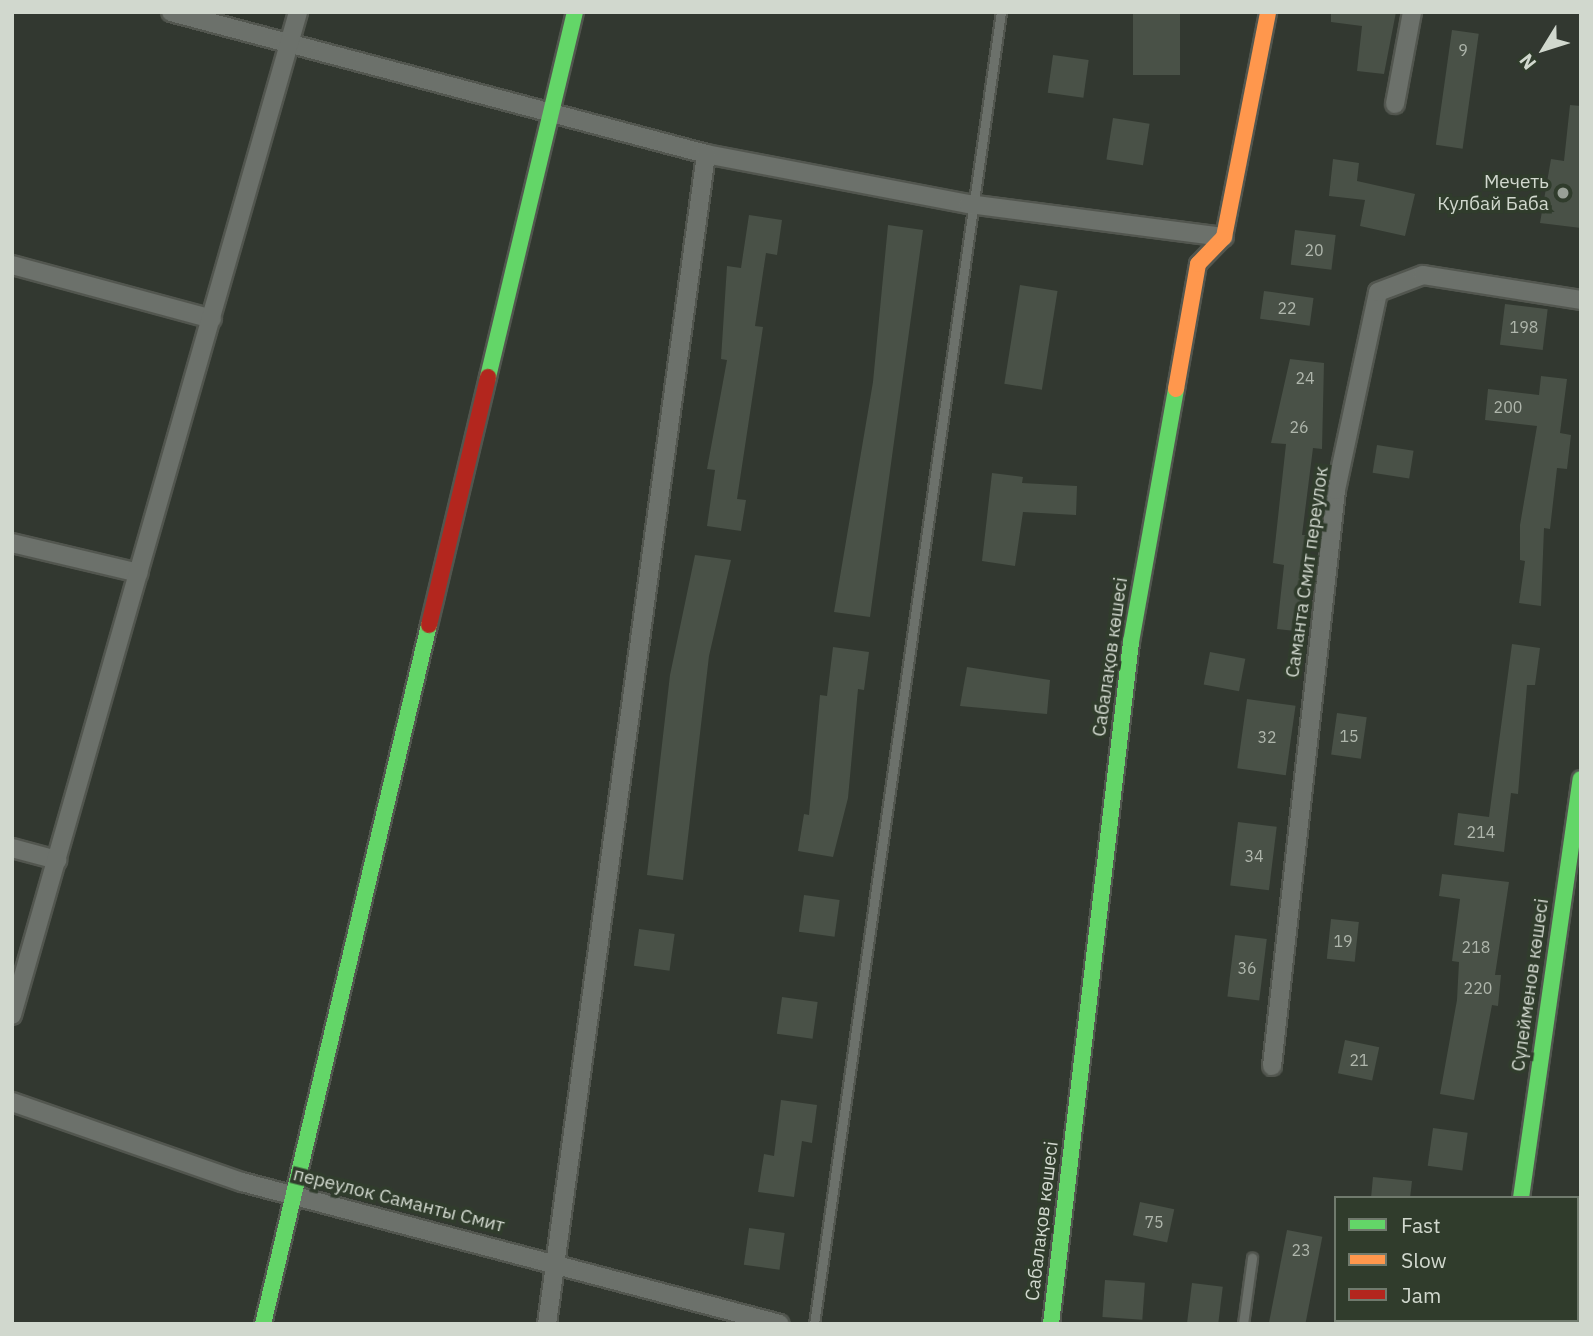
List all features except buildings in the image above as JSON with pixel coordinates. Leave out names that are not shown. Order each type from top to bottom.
[{"type":"street","points":[[171,12],[290,48],[551,118],[706,154],[969,204],[1223,237],[1268,12]]},
{"type":"street","points":[[12,1015],[299,12]]},
{"type":"street","points":[[263,1324],[296,1196],[575,12]]},
{"type":"street","points":[[1395,104],[1412,12]]},
{"type":"street","points":[[547,1324],[558,1261],[706,154]]},
{"type":"street","name":"Сабалақов көшесі","points":[[1051,1324],[1131,642],[1198,264],[1223,237]]},
{"type":"street","points":[[12,265],[212,319]]},
{"type":"street","name":"Саманта Смит переулок","points":[[1272,1066],[1336,489],[1378,292],[1423,275],[1581,300]]},
{"type":"street","points":[[12,542],[139,573]]},
{"type":"street","name":"Сүлейменов көшесі","points":[[1521,1196],[1581,779]]},
{"type":"street","points":[[12,848],[57,860]]},
{"type":"street","name":"переулок Саманты Смит","points":[[12,1102],[296,1196],[558,1261],[780,1324]]},
{"type":"lane","points":[[814,1324],[969,204],[1001,12]]},
{"type":"lane","points":[[1243,1324],[1252,1258]]},
{"type":"traffic: fast","points":[[488,377],[575,12]]},
{"type":"traffic: fast","points":[[1051,1324],[1131,642],[1176,389]]},
{"type":"traffic: fast","points":[[263,1324],[429,625]]},
{"type":"traffic: fast","points":[[1521,1196],[1581,779]]},
{"type":"traffic: slow","points":[[1176,389],[1198,264],[1224,237],[1268,12]]},
{"type":"traffic: jam","points":[[429,625],[488,377]]},
{"type":"place","name":"Мечеть Кулбай Баба","points":[[1563,193]]}]
